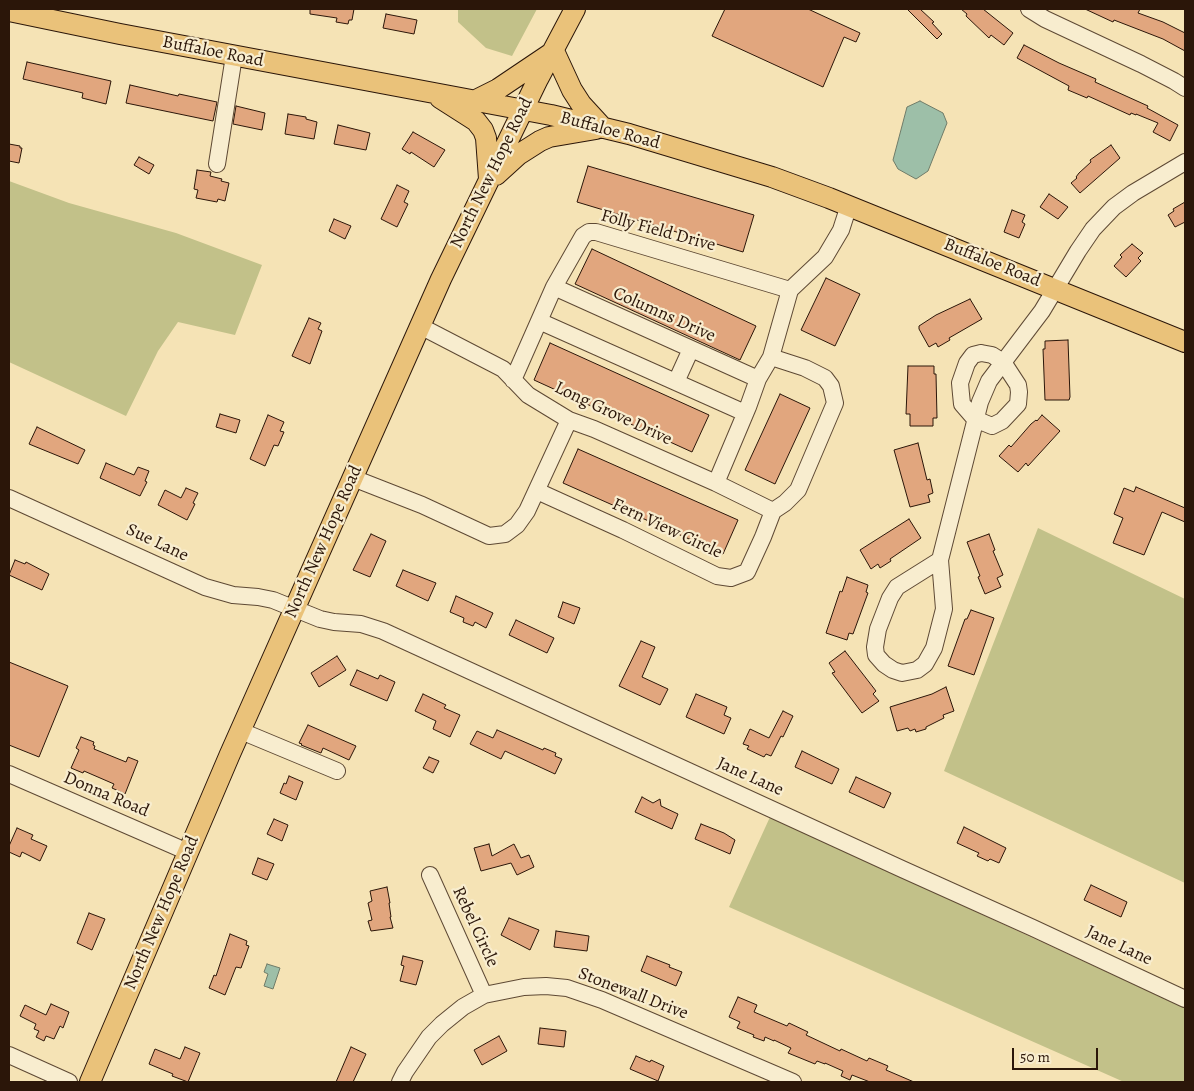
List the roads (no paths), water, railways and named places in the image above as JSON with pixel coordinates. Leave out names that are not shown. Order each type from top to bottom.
[{"type":"main road","name":"North New Hope Road","points":[[90,1082],[294,608],[446,268],[538,79],[575,9]]},
{"type":"main road","name":"Buffaloe Road","points":[[9,11],[234,56],[524,110],[603,128],[772,177],[848,205],[1053,294],[1185,342]]},
{"type":"main road","points":[[474,101],[498,89],[554,51],[572,90],[581,104],[603,128]]},
{"type":"main road","points":[[434,93],[476,121],[483,130],[486,138],[489,181]]},
{"type":"main road","points":[[489,181],[518,155],[540,141],[549,137],[603,128]]},
{"type":"street","points":[[1029,9],[1045,19],[1141,64],[1185,88]]},
{"type":"street","points":[[217,164],[234,56]]},
{"type":"street","points":[[940,560],[897,587],[890,598],[878,629],[875,647],[876,655],[893,670],[902,673],[917,670],[925,664],[932,652],[944,609],[940,560],[975,419],[990,380],[1053,294],[1093,229],[1114,207],[1133,193],[1185,162]]},
{"type":"street","points":[[716,483],[758,379],[772,357],[790,290],[825,257],[841,230],[848,205]]},
{"type":"street","name":"Folly Field Drive","points":[[513,380],[554,286],[583,236],[589,232],[596,232],[790,290]]},
{"type":"street","name":"Columns Drive","points":[[554,286],[758,379]]},
{"type":"street","points":[[539,321],[745,413]]},
{"type":"street","name":"Long Grove Drive","points":[[420,326],[491,362],[502,369],[528,395],[569,420],[594,429],[716,483],[773,511]]},
{"type":"street","points":[[676,382],[691,349]]},
{"type":"street","points":[[981,352],[992,355],[1002,362],[1018,385],[1018,404],[1002,421],[992,426],[975,419],[962,404],[960,383],[967,363],[973,355],[981,352]]},
{"type":"street","points":[[772,357],[805,368],[825,378],[831,386],[835,403],[798,490],[785,503],[773,511]]},
{"type":"street","points":[[353,478],[422,505],[489,536],[505,534],[517,525],[527,511],[569,420]]},
{"type":"street","name":"Fern View Circle","points":[[537,491],[717,576],[731,578],[747,572],[773,511]]},
{"type":"street","name":"Sue Lane","points":[[9,498],[205,587],[233,595],[271,600],[294,608]]},
{"type":"street","name":"Jane Lane","points":[[294,608],[320,619],[361,624],[382,632],[1185,999]]},
{"type":"street","points":[[241,731],[337,771]]},
{"type":"street","name":"Donna Road","points":[[9,774],[188,852]]},
{"type":"street","name":"Rebel Circle","points":[[430,875],[484,995]]},
{"type":"street","name":"Stonewall Drive","points":[[400,1082],[415,1056],[442,1024],[463,1007],[484,995],[524,987],[546,986],[574,990],[633,1012],[793,1082]]},
{"type":"street","points":[[9,1055],[69,1082]]}]
